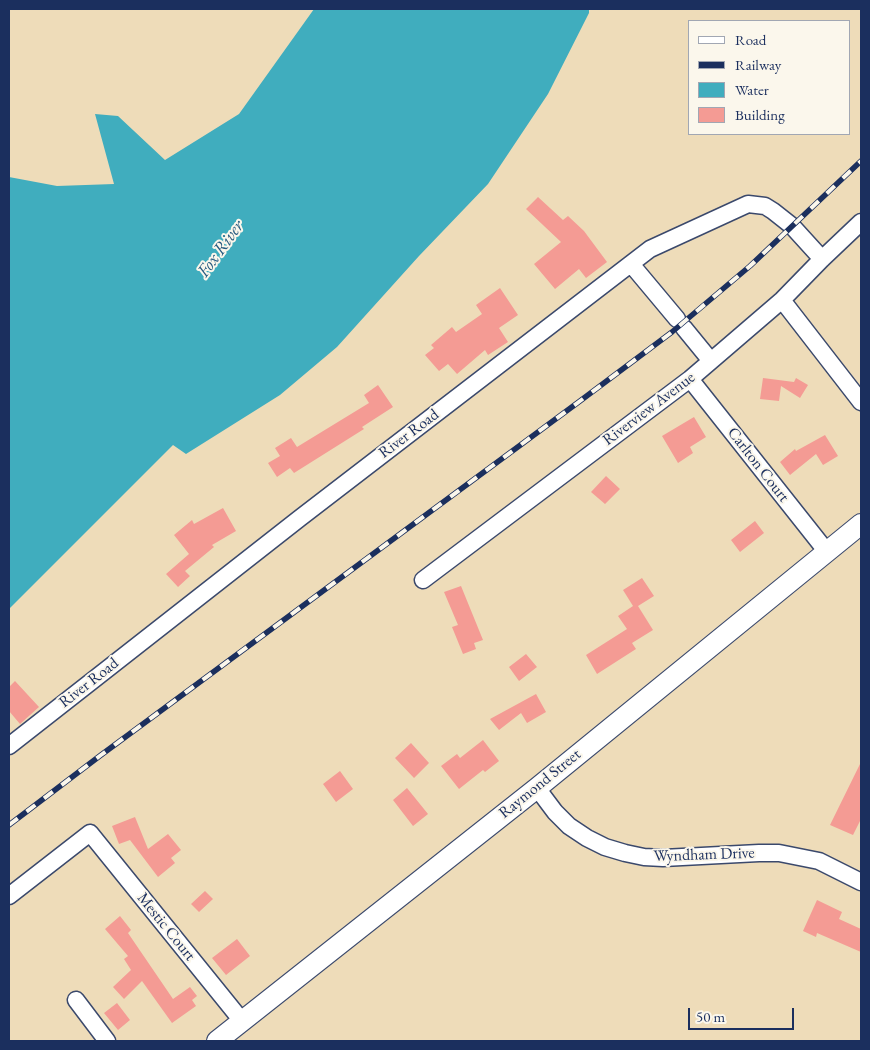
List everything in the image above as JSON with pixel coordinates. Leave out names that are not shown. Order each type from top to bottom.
[{"type":"street","name":"River Road","points":[[9,746],[300,518],[650,249],[748,204],[765,206],[773,211],[792,226],[822,259]]},
{"type":"street","name":"Riverview Avenue","points":[[422,580],[690,379],[782,300],[861,222]]},
{"type":"street","points":[[631,264],[711,361]]},
{"type":"street","points":[[782,300],[861,402]]},
{"type":"street","name":"Carlton Court","points":[[690,379],[826,552]]},
{"type":"street","name":"Raymond Street","points":[[217,1041],[537,788],[861,524]]},
{"type":"street","name":"Wyndham Drive","points":[[537,788],[555,812],[570,826],[605,847],[625,853],[663,858],[779,853],[819,861],[861,882]]},
{"type":"street","name":"Mestic Court","points":[[9,896],[90,833],[242,1021]]},
{"type":"street","points":[[76,1000],[107,1041]]},
{"type":"water","name":"Fox River","points":[[314,9],[589,9],[589,13],[548,94],[488,184],[419,256],[337,347],[280,395],[186,454],[173,445],[9,609],[9,177],[57,186],[114,184],[95,114],[118,116],[165,160],[239,114]]},
{"type":"building","points":[[538,197],[563,220],[568,216],[584,231],[607,262],[586,278],[579,269],[555,289],[534,264],[561,242],[526,209]]},
{"type":"building","points":[[500,288],[518,315],[499,328],[508,342],[488,355],[485,350],[457,374],[448,364],[439,371],[425,355],[434,348],[431,345],[452,327],[456,332],[482,314],[476,305]]},
{"type":"building","points":[[763,378],[794,382],[796,378],[808,385],[800,398],[781,386],[779,401],[760,399]]},
{"type":"building","points":[[378,385],[393,407],[362,427],[364,429],[294,473],[290,468],[277,477],[268,463],[280,456],[275,448],[291,438],[297,447],[369,403],[364,395]]},
{"type":"building","points":[[694,417],[706,437],[690,447],[693,453],[678,463],[662,436]]},
{"type":"building","points":[[825,435],[838,456],[823,465],[816,454],[790,475],[780,462],[795,449],[796,451]]},
{"type":"building","points":[[606,476],[620,489],[605,504],[591,492]]},
{"type":"building","points":[[223,508],[236,531],[212,545],[214,547],[185,571],[190,576],[178,587],[166,574],[189,554],[174,535],[192,520],[194,524]]},
{"type":"building","points":[[755,521],[764,533],[740,552],[731,540]]},
{"type":"building","points":[[642,578],[654,596],[638,606],[653,630],[632,643],[636,649],[597,674],[586,655],[627,629],[618,616],[633,606],[623,590]]},
{"type":"building","points":[[461,586],[483,640],[474,643],[476,649],[463,654],[452,627],[458,625],[444,592]]},
{"type":"building","points":[[526,654],[537,667],[519,681],[509,667]]},
{"type":"building","points":[[15,681],[39,707],[20,724],[9,711],[9,687]]},
{"type":"building","points":[[536,694],[546,712],[527,723],[521,713],[499,730],[490,719]]},
{"type":"building","points":[[483,740],[499,761],[485,772],[483,770],[459,789],[441,766],[457,754],[460,758]]},
{"type":"building","points":[[411,743],[429,763],[414,778],[395,758]]},
{"type":"building","points":[[861,762],[861,819],[853,835],[830,825]]},
{"type":"building","points":[[340,771],[353,789],[336,802],[323,784]]},
{"type":"building","points":[[407,788],[428,814],[413,826],[393,800]]},
{"type":"building","points":[[135,817],[148,849],[168,834],[181,850],[171,858],[175,863],[158,877],[130,840],[119,844],[112,826]]},
{"type":"building","points":[[205,891],[213,899],[199,912],[191,904]]},
{"type":"building","points":[[817,900],[842,912],[839,919],[861,929],[861,952],[817,933],[816,937],[803,931]]},
{"type":"building","points":[[120,916],[131,930],[128,933],[173,999],[190,987],[197,996],[192,1000],[196,1006],[172,1023],[142,981],[124,999],[113,987],[131,970],[124,959],[128,956],[105,929]]},
{"type":"building","points":[[237,939],[250,956],[226,975],[212,958]]},
{"type":"building","points":[[117,1003],[130,1020],[118,1030],[104,1013]]},
{"type":"railway","points":[[9,825],[672,332],[750,266],[861,161]]}]
